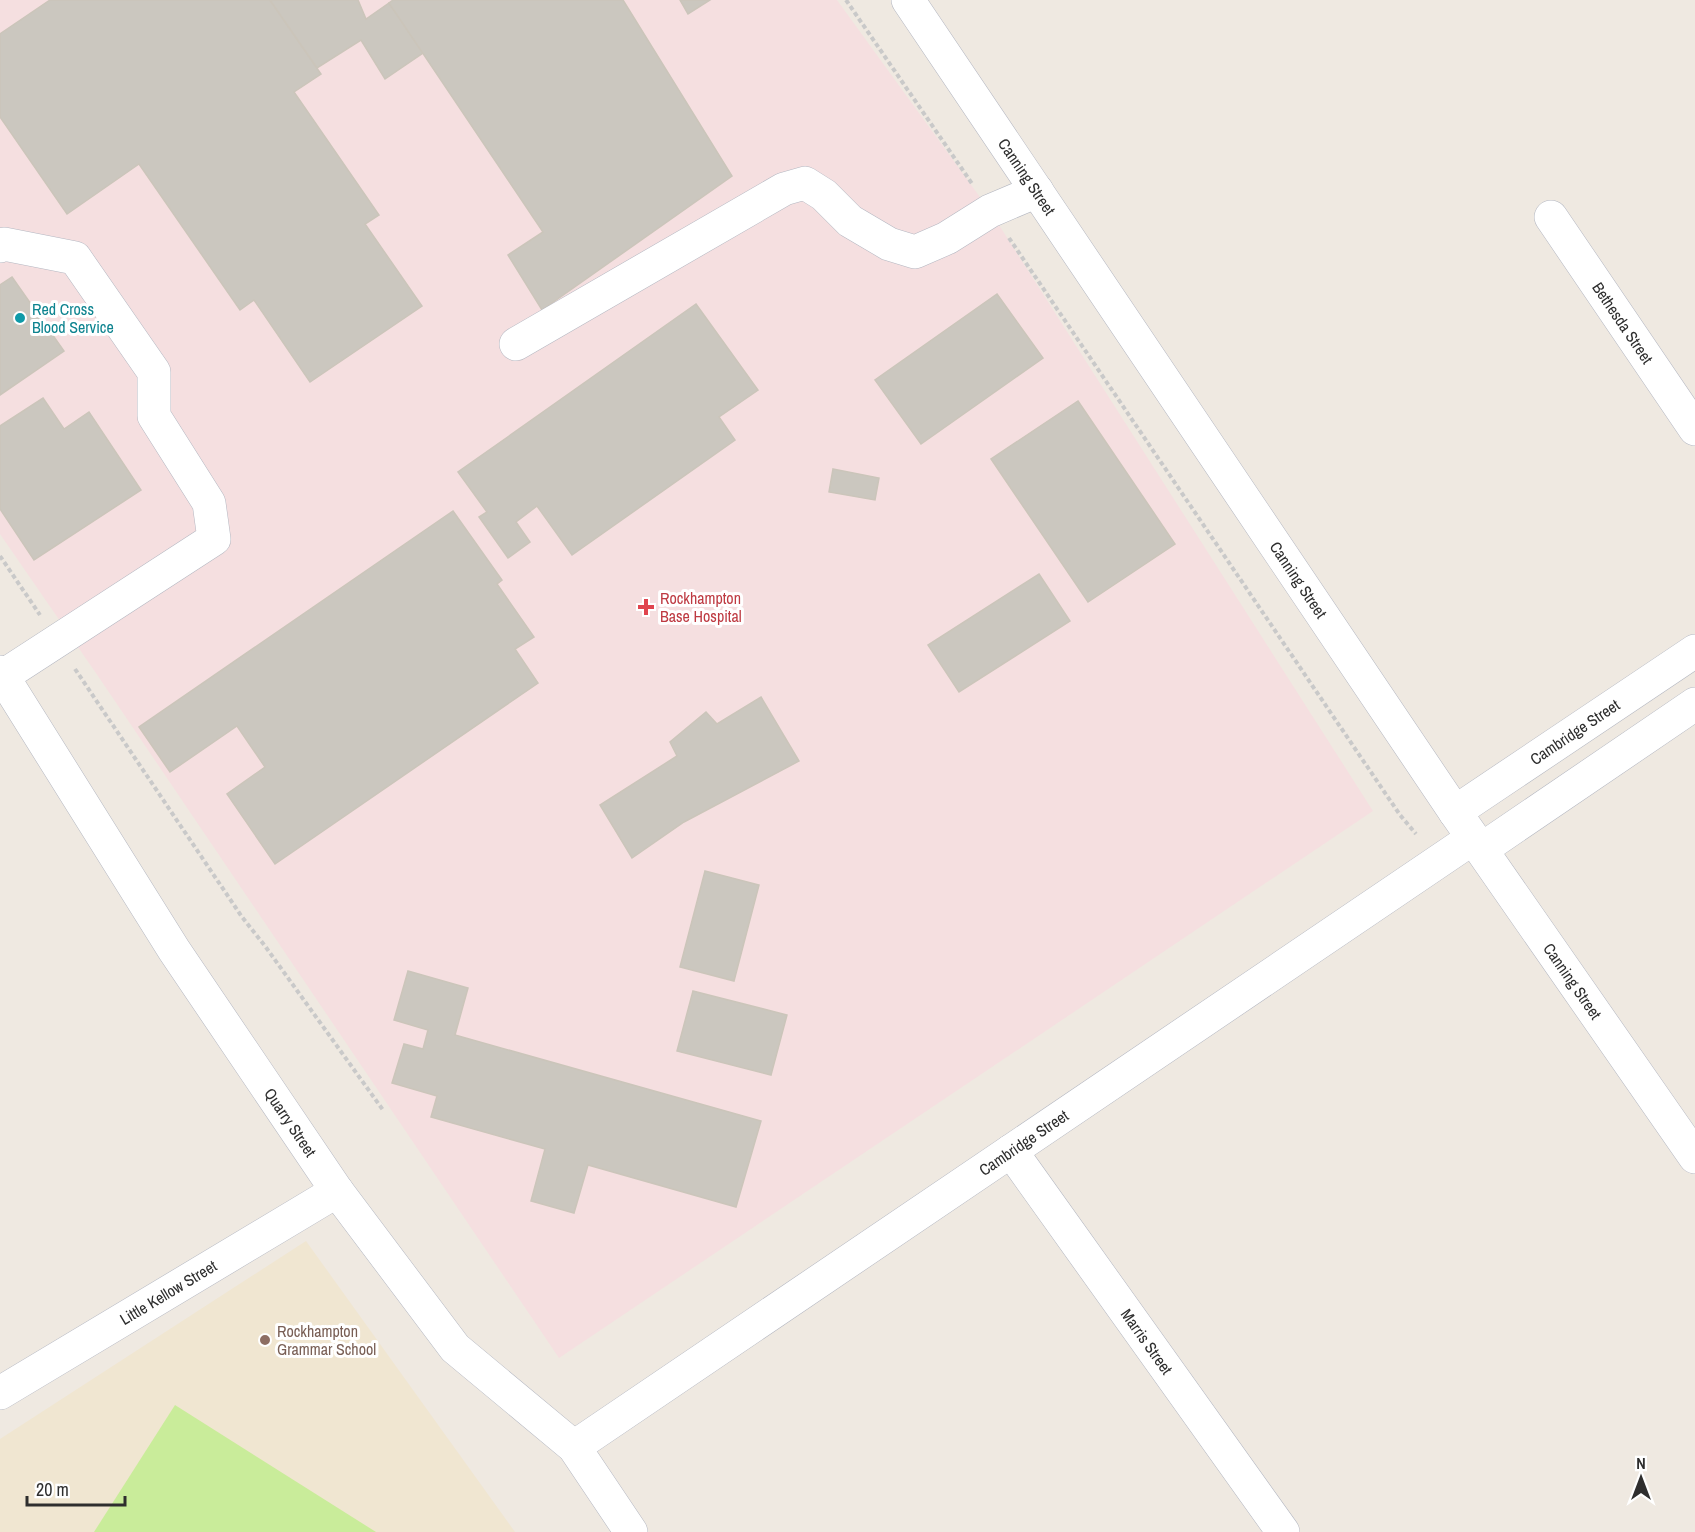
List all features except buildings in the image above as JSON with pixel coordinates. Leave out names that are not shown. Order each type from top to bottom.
[{"type":"street","name":"Canning Street","points":[[908,0],[1470,833],[1695,1157]]},
{"type":"street","points":[[516,344],[784,189],[805,183],[824,195],[850,221],[889,244],[915,252],[947,238],[990,211],[1037,191]]},
{"type":"street","name":"Bethesda Street","points":[[1551,217],[1695,429]]},
{"type":"street","points":[[0,246],[4,244],[75,258],[154,372],[154,416],[209,503],[214,538],[58,641],[1,674]]},
{"type":"street","name":"Cambridge Street","points":[[574,1447],[1011,1151],[1470,833],[1695,651]]},
{"type":"street","name":"Quarry Street","points":[[1,674],[174,950],[337,1191],[455,1348],[574,1447],[631,1532]]},
{"type":"street","name":"Cambridge Street","points":[[1470,833],[1695,705]]},
{"type":"street","name":"Marris Street","points":[[1011,1151],[1283,1532]]},
{"type":"street","name":"Little Kellow Street","points":[[0,1393],[337,1191]]},
{"type":"path","points":[[846,0],[1097,366],[1400,815],[1416,834]]},
{"type":"path","points":[[0,556],[242,917],[383,1110]]},
{"type":"shaded area","name":"Rockhampton Base Hospital","points":[[0,0],[837,0],[990,211],[1373,811],[559,1358],[0,534]]},
{"type":"shaded area","name":"Rockhampton Grammar School","points":[[306,1241],[515,1532],[0,1532],[0,1439]]},
{"type":"green space","points":[[175,1405],[376,1532],[94,1532]]},
{"type":"place","name":"Red Cross Blood Service","points":[[20,318]]},
{"type":"place","name":"Rockhampton Base Hospital","points":[[646,607]]},
{"type":"place","name":"Rockhampton Grammar School","points":[[265,1340]]}]
